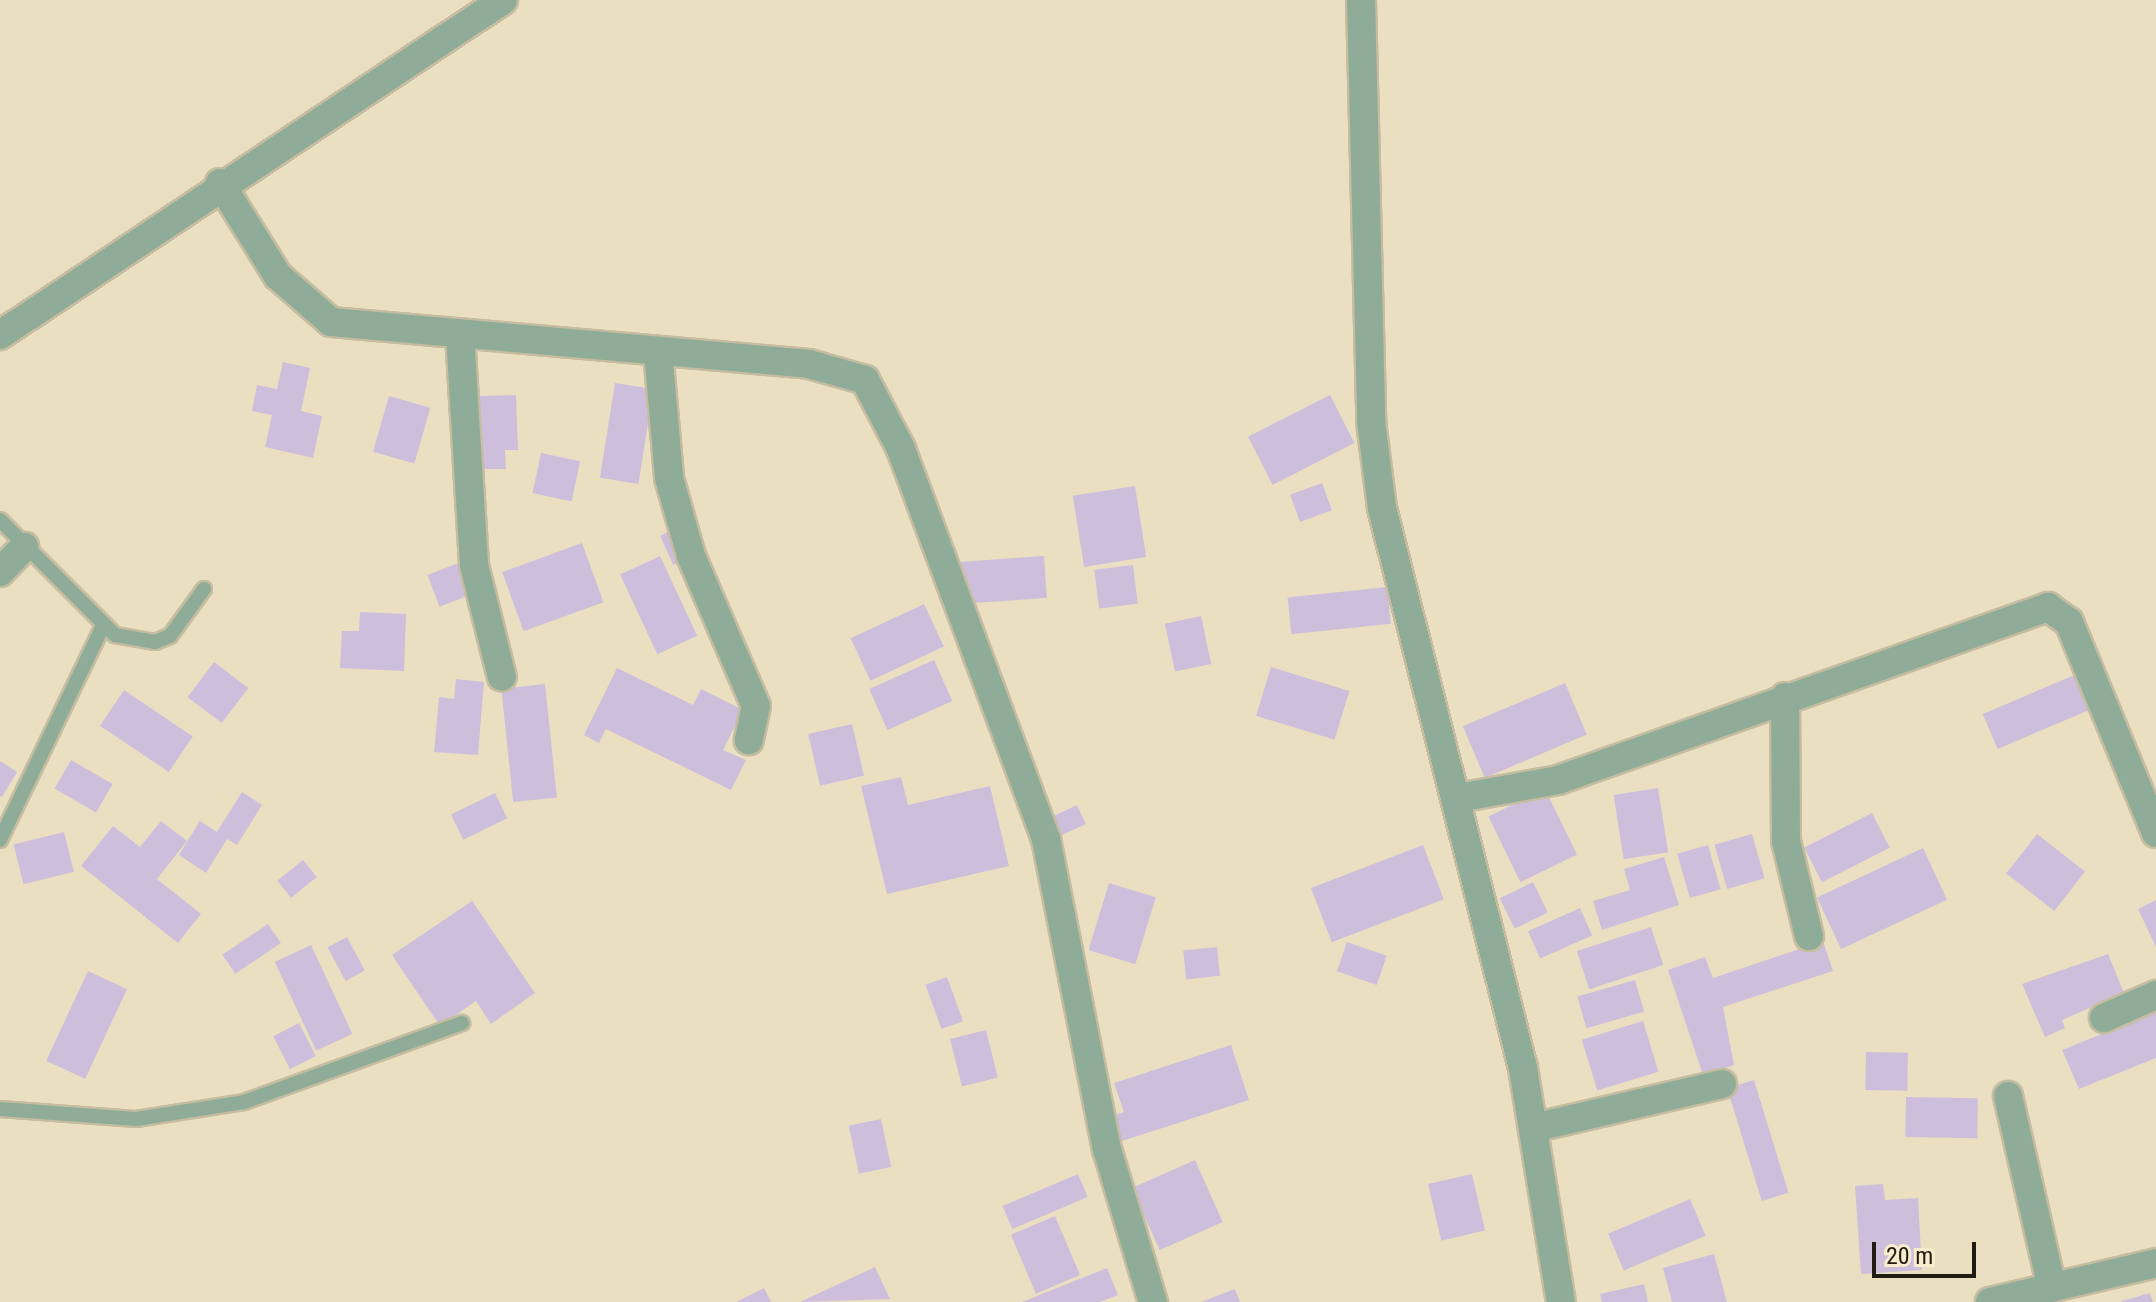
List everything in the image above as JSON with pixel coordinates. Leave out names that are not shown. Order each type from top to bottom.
[{"type":"street","points":[[0,335],[220,183],[503,0]]},
{"type":"street","points":[[1361,0],[1371,421],[1392,561],[1458,798],[1533,1128],[1561,1302]]},
{"type":"street","points":[[220,183],[278,276],[331,322],[843,370],[865,380],[882,403],[1046,839],[1107,1149],[1153,1302]]},
{"type":"street","points":[[460,335],[474,565],[502,677]]},
{"type":"street","points":[[658,351],[669,478],[691,556],[756,706],[749,740]]},
{"type":"street","points":[[0,572],[24,547]]},
{"type":"street","points":[[1458,798],[1525,791],[2037,609],[2056,609],[2069,622],[2156,833]]},
{"type":"street","points":[[1785,697],[1786,841],[1809,936]]},
{"type":"street","points":[[2104,1018],[2156,995]]},
{"type":"street","points":[[1533,1128],[1722,1084]]},
{"type":"street","points":[[2008,1096],[2052,1288]]},
{"type":"street","points":[[2007,1300],[2156,1263]]},
{"type":"lane","points":[[0,520],[103,626],[155,642],[170,636],[204,589]]},
{"type":"lane","points":[[0,840],[103,626]]},
{"type":"lane","points":[[0,1109],[136,1119],[244,1102],[462,1023]]},
{"type":"building","points":[[283,362],[310,368],[301,411],[322,416],[313,458],[265,447],[272,415],[252,411],[257,385],[277,389]]},
{"type":"building","points":[[615,383],[654,389],[639,484],[600,478]]},
{"type":"building","points":[[516,395],[518,450],[505,450],[506,469],[481,469],[479,396]]},
{"type":"building","points":[[1330,395],[1355,443],[1273,485],[1248,437]]},
{"type":"building","points":[[389,396],[430,408],[414,464],[373,452]]},
{"type":"building","points":[[541,453],[580,461],[572,501],[532,493]]},
{"type":"building","points":[[1322,483],[1332,510],[1300,522],[1290,495]]},
{"type":"building","points":[[1135,486],[1146,557],[1084,567],[1073,496]]},
{"type":"building","points":[[682,526],[695,555],[673,565],[660,536]]},
{"type":"building","points":[[582,543],[604,602],[524,631],[502,572]]},
{"type":"building","points":[[660,556],[697,636],[657,654],[620,575]]},
{"type":"building","points":[[1044,556],[1047,598],[962,604],[959,562]]},
{"type":"building","points":[[461,562],[473,594],[440,607],[427,575]]},
{"type":"building","points":[[1133,565],[1138,604],[1099,608],[1094,570]]},
{"type":"building","points":[[1387,587],[1391,624],[1291,634],[1288,597]]},
{"type":"building","points":[[924,604],[944,647],[870,681],[851,638]]},
{"type":"building","points":[[360,612],[406,614],[404,671],[340,668],[342,631],[359,631]]},
{"type":"building","points":[[1201,616],[1211,664],[1175,672],[1165,624]]},
{"type":"building","points":[[934,660],[952,701],[887,730],[869,689]]},
{"type":"building","points":[[214,662],[248,688],[222,723],[188,697]]},
{"type":"building","points":[[1271,667],[1349,691],[1335,740],[1256,716]]},
{"type":"building","points":[[617,668],[693,705],[701,689],[743,710],[723,750],[746,760],[731,790],[606,729],[599,743],[584,735]]},
{"type":"building","points":[[2084,671],[2099,706],[1998,749],[1983,714]]},
{"type":"building","points":[[456,679],[484,682],[478,755],[434,752],[439,697],[454,699]]},
{"type":"building","points":[[1565,683],[1587,735],[1485,778],[1463,726]]},
{"type":"building","points":[[545,684],[557,797],[513,802],[501,689]]},
{"type":"building","points":[[124,690],[193,736],[169,772],[100,726]]},
{"type":"building","points":[[852,724],[864,776],[820,786],[808,734]]},
{"type":"building","points":[[71,760],[113,784],[96,813],[54,789]]},
{"type":"building","points":[[0,761],[17,772],[2,797],[0,796]]},
{"type":"building","points":[[901,777],[908,805],[990,786],[1009,866],[887,894],[861,786]]},
{"type":"building","points":[[1658,788],[1668,852],[1624,859],[1614,795]]},
{"type":"building","points":[[1545,789],[1577,855],[1520,882],[1488,817]]},
{"type":"building","points":[[242,792],[262,805],[237,845],[227,839],[206,873],[179,855],[200,821],[217,832]]},
{"type":"building","points":[[495,793],[507,818],[463,840],[451,814]]},
{"type":"building","points":[[1077,805],[1086,824],[1052,840],[1043,821]]},
{"type":"building","points":[[1872,813],[1890,848],[1822,882],[1804,848]]},
{"type":"building","points":[[161,821],[187,841],[157,879],[201,914],[178,943],[81,866],[113,826],[140,847]]},
{"type":"building","points":[[64,832],[74,872],[23,884],[14,845]]},
{"type":"building","points":[[1752,834],[1765,878],[1727,889],[1715,845]]},
{"type":"building","points":[[2037,834],[2085,872],[2054,911],[2006,873]]},
{"type":"building","points":[[1423,845],[1444,899],[1332,942],[1311,888]]},
{"type":"building","points":[[1708,845],[1721,889],[1690,898],[1677,854]]},
{"type":"building","points":[[1923,848],[1947,900],[1841,949],[1817,897]]},
{"type":"building","points":[[1664,857],[1679,905],[1602,930],[1593,901],[1630,890],[1624,869]]},
{"type":"building","points":[[303,860],[317,877],[291,898],[277,881]]},
{"type":"building","points":[[1533,882],[1548,913],[1515,929],[1500,898]]},
{"type":"building","points":[[1109,883],[1156,897],[1135,964],[1089,950]]},
{"type":"building","points":[[2156,900],[2156,947],[2138,909]]},
{"type":"building","points":[[472,901],[535,993],[491,1024],[476,1001],[440,1026],[392,955]]},
{"type":"building","points":[[1580,908],[1592,935],[1540,959],[1528,931]]},
{"type":"building","points":[[268,924],[281,943],[235,974],[222,955]]},
{"type":"building","points":[[1651,927],[1663,965],[1589,989],[1577,951]]},
{"type":"building","points":[[347,937],[365,971],[345,981],[328,947]]},
{"type":"building","points":[[1823,941],[1833,971],[1723,1007],[1734,1065],[1703,1075],[1668,970],[1705,957],[1713,978]]},
{"type":"building","points":[[1347,942],[1387,956],[1377,985],[1337,971]]},
{"type":"building","points":[[311,945],[352,1034],[316,1051],[275,962]]},
{"type":"building","points":[[1217,947],[1220,976],[1186,979],[1183,951]]},
{"type":"building","points":[[2108,954],[2124,993],[2062,1020],[2065,1028],[2045,1037],[2022,984]]},
{"type":"building","points":[[88,971],[127,989],[85,1079],[46,1061]]},
{"type":"building","points":[[947,977],[963,1021],[941,1029],[925,985]]},
{"type":"building","points":[[1635,980],[1644,1012],[1586,1028],[1577,997]]},
{"type":"building","points":[[2156,1012],[2156,1058],[2079,1089],[2062,1050]]},
{"type":"building","points":[[1643,1021],[1658,1072],[1597,1090],[1582,1040]]},
{"type":"building","points":[[299,1023],[316,1056],[290,1069],[273,1036]]},
{"type":"building","points":[[986,1030],[998,1078],[962,1086],[950,1039]]},
{"type":"building","points":[[1231,1045],[1249,1100],[1119,1142],[1111,1116],[1124,1112],[1114,1083]]},
{"type":"building","points":[[1866,1052],[1908,1053],[1907,1091],[1865,1090]]},
{"type":"building","points":[[1754,1080],[1788,1193],[1762,1201],[1727,1088]]},
{"type":"building","points":[[1906,1097],[1978,1098],[1977,1138],[1905,1137]]},
{"type":"building","points":[[881,1119],[891,1167],[859,1174],[849,1126]]},
{"type":"building","points":[[1195,1160],[1223,1222],[1160,1250],[1132,1188]]},
{"type":"building","points":[[1078,1174],[1088,1197],[1012,1229],[1003,1206]]},
{"type":"building","points":[[1472,1174],[1485,1231],[1441,1241],[1428,1184]]},
{"type":"building","points":[[1883,1184],[1885,1200],[1918,1198],[1922,1270],[1861,1274],[1855,1186]]},
{"type":"building","points":[[1690,1199],[1706,1236],[1624,1271],[1608,1234]]},
{"type":"building","points":[[1055,1216],[1080,1275],[1036,1294],[1011,1235]]},
{"type":"building","points":[[1714,1254],[1727,1302],[1672,1302],[1663,1268]]},
{"type":"building","points":[[875,1267],[890,1299],[800,1302]]},
{"type":"building","points":[[1107,1268],[1118,1295],[1100,1302],[1022,1302]]},
{"type":"building","points":[[1644,1284],[1648,1302],[1602,1302],[1600,1294]]},
{"type":"building","points":[[764,1288],[771,1302],[736,1302]]},
{"type":"building","points":[[1235,1289],[1240,1302],[1201,1302]]},
{"type":"building","points":[[2150,1293],[2153,1302],[2122,1302],[2122,1301]]}]
